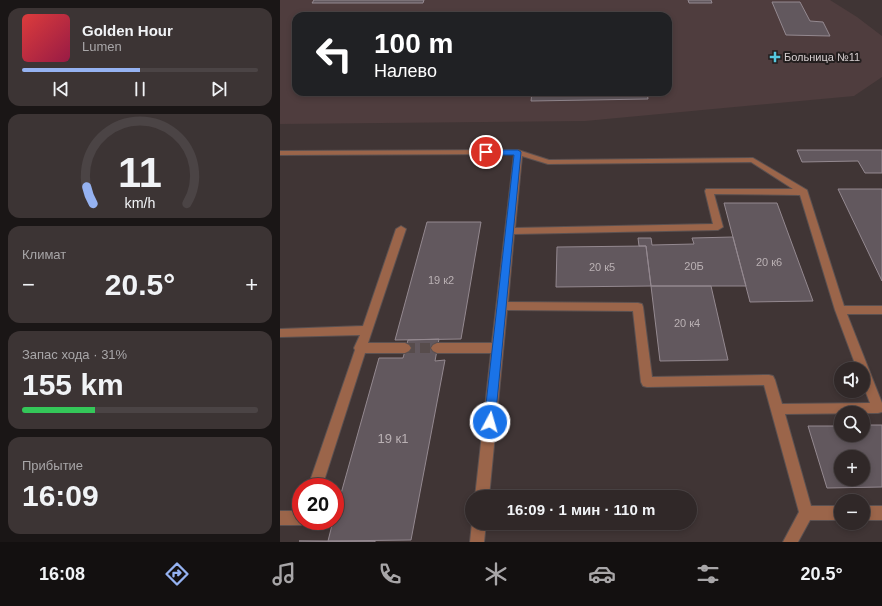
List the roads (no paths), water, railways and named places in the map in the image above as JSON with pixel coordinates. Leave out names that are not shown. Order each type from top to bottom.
[{"type":"lane","points":[[280,152],[518,152],[548,162],[753,160],[804,192],[840,310],[878,408],[777,409]]},
{"type":"lane","points":[[483,490],[518,152]]},
{"type":"lane","points":[[510,232],[718,227],[709,191],[804,192]]},
{"type":"lane","points":[[318,478],[366,330],[401,229]]},
{"type":"lane","points":[[502,306],[638,307],[647,382],[769,380],[806,513],[790,542]]},
{"type":"lane","points":[[840,310],[882,310]]},
{"type":"lane","points":[[280,332],[366,330]]},
{"type":"lane","points":[[360,348],[405,348]]},
{"type":"lane","points":[[437,348],[498,348]]},
{"type":"lane","points":[[806,513],[834,513]]},
{"type":"lane","points":[[870,513],[882,513]]},
{"type":"lane","points":[[280,518],[292,518]]},
{"type":"lane","points":[[477,542],[478,530]]},
{"type":"tunnel","points":[[405,348],[437,348]]},
{"type":"place","name":"Больница №11","points":[[775,57]]}]
